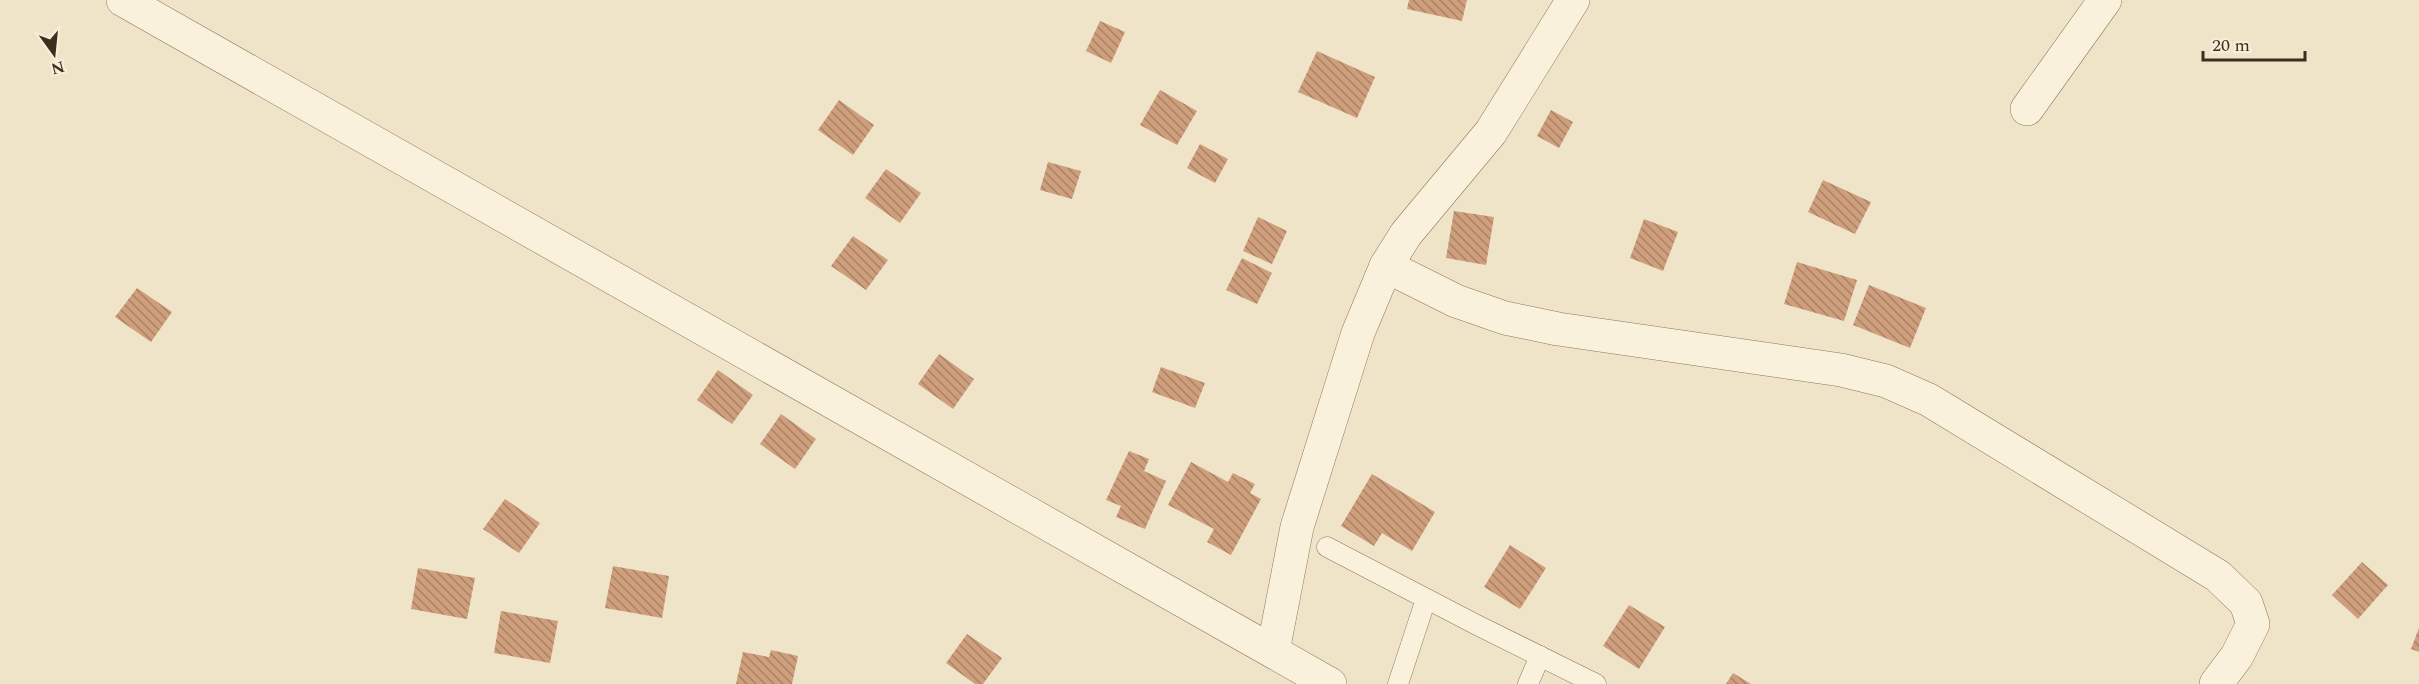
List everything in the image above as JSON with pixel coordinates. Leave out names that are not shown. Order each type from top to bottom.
[{"type":"street","points":[[123,0],[1330,684]]},
{"type":"street","points":[[1273,651],[1297,528],[1359,333],[1386,266],[1406,234],[1491,132],[1573,0]]},
{"type":"street","points":[[2027,109],[2105,0]]},
{"type":"street","points":[[1386,266],[1456,301],[1505,318],[1558,329],[1841,370],[1886,381],[1929,400],[2218,576],[2246,603],[2253,624],[2237,656],[2216,684]]},
{"type":"lane","points":[[1327,546],[1426,599],[1596,684]]},
{"type":"lane","points":[[1398,684],[1426,599]]},
{"type":"lane","points":[[1528,684],[1540,656]]},
{"type":"building","points":[[1409,0],[1467,0],[1462,21],[1407,9]]},
{"type":"building","points":[[1100,21],[1125,32],[1111,63],[1086,51]]},
{"type":"building","points":[[1317,51],[1375,77],[1357,118],[1298,92]]},
{"type":"building","points":[[1160,90],[1197,111],[1177,145],[1140,125]]},
{"type":"building","points":[[839,100],[874,125],[853,155],[818,130]]},
{"type":"building","points":[[1551,110],[1573,122],[1559,148],[1537,136]]},
{"type":"building","points":[[1200,144],[1228,159],[1215,183],[1187,168]]},
{"type":"building","points":[[1048,162],[1081,171],[1072,199],[1040,190]]},
{"type":"building","points":[[886,169],[921,193],[900,223],[865,198]]},
{"type":"building","points":[[1823,180],[1871,202],[1855,234],[1808,212]]},
{"type":"building","points":[[1454,211],[1494,217],[1486,265],[1446,258]]},
{"type":"building","points":[[1258,217],[1287,231],[1272,264],[1243,251]]},
{"type":"building","points":[[1644,219],[1678,232],[1663,271],[1630,258]]},
{"type":"building","points":[[853,236],[888,260],[866,290],[831,266]]},
{"type":"building","points":[[1242,258],[1272,273],[1257,304],[1226,290]]},
{"type":"building","points":[[1797,262],[1857,280],[1844,321],[1784,304]]},
{"type":"building","points":[[1869,285],[1926,308],[1910,348],[1853,325]]},
{"type":"building","points":[[137,288],[172,312],[151,342],[115,317]]},
{"type":"building","points":[[939,354],[974,379],[953,409],[918,384]]},
{"type":"building","points":[[1161,367],[1205,383],[1195,408],[1152,392]]},
{"type":"building","points":[[718,370],[753,395],[732,424],[697,400]]},
{"type":"building","points":[[781,414],[816,439],[795,469],[760,444]]},
{"type":"building","points":[[1129,451],[1149,459],[1144,471],[1166,481],[1145,529],[1116,517],[1121,506],[1106,500]]},
{"type":"building","points":[[1191,462],[1228,482],[1233,473],[1255,484],[1250,493],[1261,499],[1231,555],[1207,542],[1214,529],[1168,505]]},
{"type":"building","points":[[1372,474],[1435,512],[1412,551],[1382,533],[1374,546],[1341,526]]},
{"type":"building","points":[[505,499],[540,523],[519,553],[483,529]]},
{"type":"building","points":[[1510,545],[1546,568],[1520,609],[1484,587]]},
{"type":"building","points":[[2362,562],[2388,585],[2358,619],[2332,595]]},
{"type":"building","points":[[613,566],[669,576],[662,618],[605,608]]},
{"type":"building","points":[[418,568],[475,578],[467,619],[411,609]]},
{"type":"building","points":[[1629,605],[1665,627],[1639,669],[1603,646]]},
{"type":"building","points":[[501,611],[558,621],[550,663],[494,653]]},
{"type":"building","points":[[2419,628],[2419,652],[2411,649]]},
{"type":"building","points":[[967,634],[1002,658],[983,684],[975,684],[946,663]]},
{"type":"building","points":[[771,650],[798,656],[792,684],[736,684],[743,652],[769,657]]},
{"type":"building","points":[[1733,673],[1751,684],[1726,684]]}]
